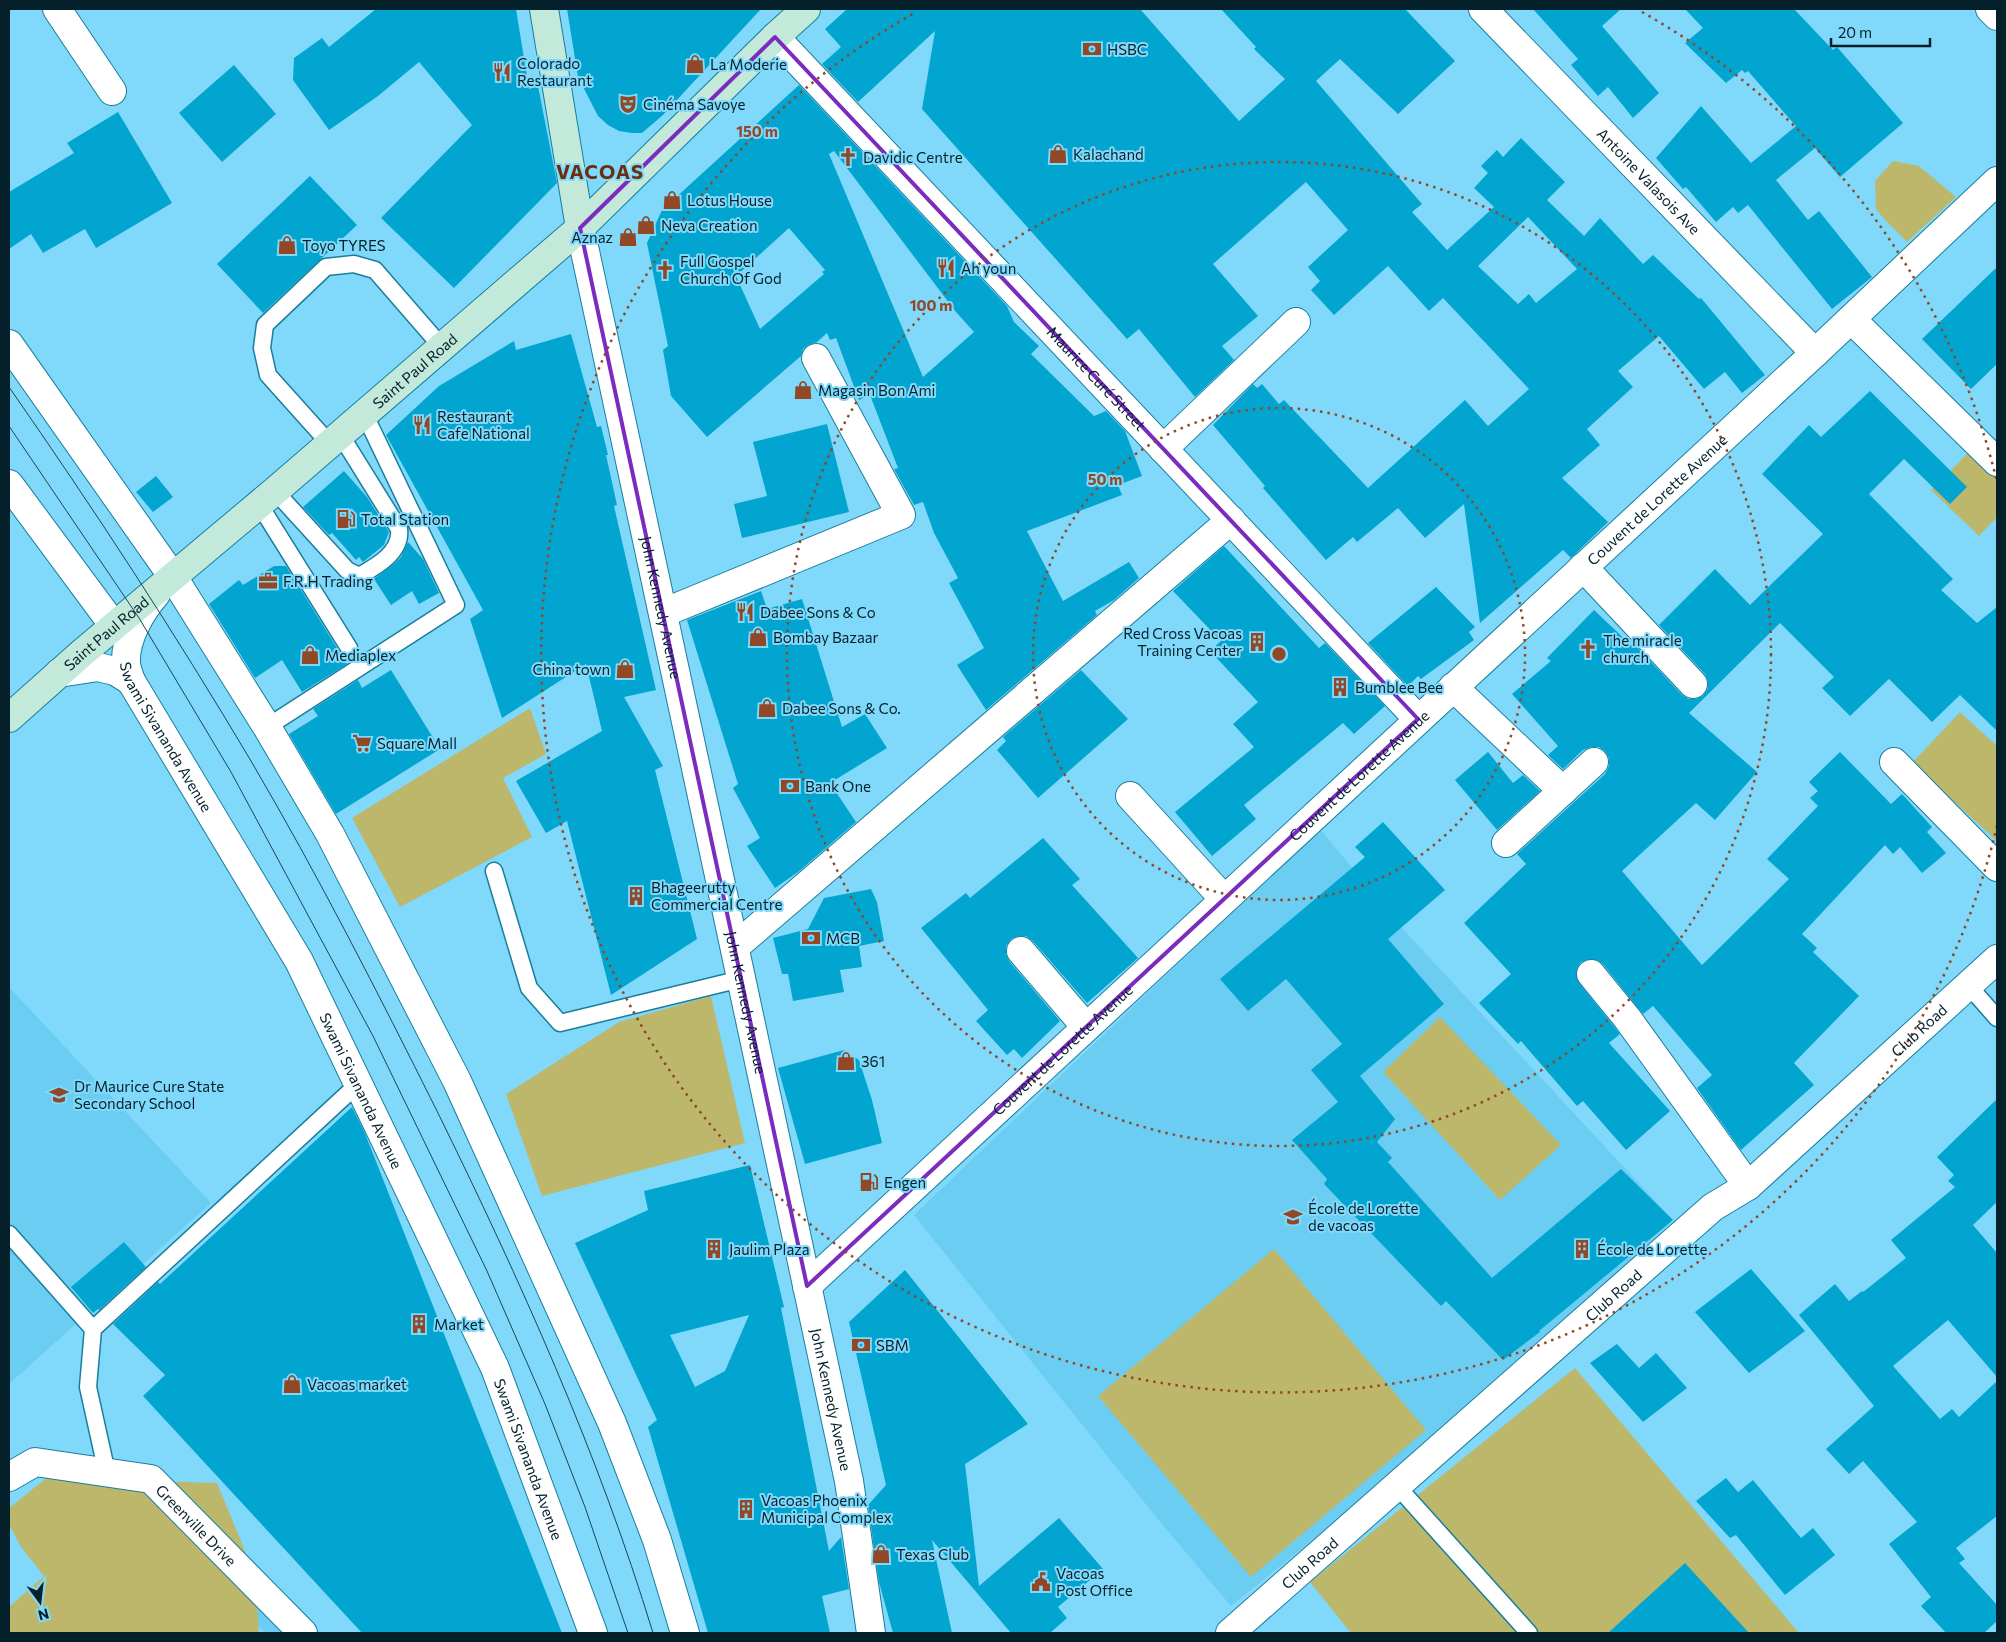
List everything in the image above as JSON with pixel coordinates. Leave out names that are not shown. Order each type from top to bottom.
[{"type":"main road","points":[[544,9],[580,228]]},
{"type":"main road","name":"Saint Paul Road","points":[[9,718],[59,673],[267,498],[364,412],[580,228],[806,9]]},
{"type":"street","points":[[57,9],[112,91]]},
{"type":"street","name":"Antoine Valasois Ave","points":[[1483,9],[1815,353]]},
{"type":"street","points":[[1990,9],[1997,16]]},
{"type":"street","name":"Maurice Curé Street","points":[[775,37],[1418,719]]},
{"type":"street","name":"Couvent de Lorette Avenue","points":[[807,1286],[1815,353],[1997,181]]},
{"type":"street","name":"John Kennedy Avenue","points":[[580,228],[849,1481],[871,1633]]},
{"type":"street","points":[[1850,319],[1997,462]]},
{"type":"street","points":[[1164,449],[1296,322]]},
{"type":"street","points":[[9,344],[173,577],[267,727],[330,834],[457,1081],[612,1423],[657,1540],[685,1633]]},
{"type":"street","points":[[663,613],[901,514],[816,358]]},
{"type":"street","points":[[9,484],[114,626]]},
{"type":"street","points":[[735,947],[1231,520]]},
{"type":"street","points":[[1583,567],[1693,684]]},
{"type":"street","name":"Swami Sivananda Avenue","points":[[173,577],[152,599],[139,618],[129,641],[126,662],[131,682],[299,961],[495,1368],[593,1633]]},
{"type":"street","points":[[59,673],[98,667],[114,671],[131,682]]},
{"type":"street","points":[[1452,687],[1563,791]]},
{"type":"street","points":[[1506,843],[1594,762]]},
{"type":"street","points":[[1894,762],[1997,867]]},
{"type":"street","points":[[1130,796],[1224,898]]},
{"type":"street","points":[[1021,951],[1086,1027]]},
{"type":"street","name":"Club Road","points":[[1230,1633],[1713,1207],[1748,1186],[1997,959]]},
{"type":"street","points":[[1591,974],[1627,1018],[1748,1186]]},
{"type":"street","name":"Greenville Drive","points":[[9,1477],[35,1462],[151,1480],[303,1633]]},
{"type":"lane","points":[[267,498],[347,570],[359,576],[371,569],[394,550],[400,539],[399,529],[334,438],[268,375],[262,348],[265,325],[326,267],[354,264],[375,270],[441,346]]},
{"type":"lane","points":[[267,727],[456,605],[364,412]]},
{"type":"lane","points":[[267,498],[349,648]]},
{"type":"lane","points":[[494,871],[529,988],[560,1023],[741,979]]},
{"type":"lane","points":[[1968,985],[1997,1018]]},
{"type":"lane","points":[[107,1473],[88,1387],[93,1329],[358,1084]]},
{"type":"lane","points":[[9,1234],[93,1329]]},
{"type":"lane","points":[[1397,1486],[1529,1633]]},
{"type":"highlighted area","points":[[775,37],[1418,719],[807,1286],[580,228]]},
{"type":"shaded area","points":[[1893,161],[1919,166],[1956,197],[1907,242],[1876,209],[1875,181]]},
{"type":"shaded area","points":[[1974,447],[1997,470],[1997,517],[1979,536],[1931,490]]},
{"type":"shaded area","points":[[530,708],[546,754],[503,778],[532,837],[400,907],[352,818]]},
{"type":"shaded area","points":[[1960,712],[1997,746],[1997,841],[1912,763]]},
{"type":"shaded area","name":"École de Lorette de vacoas","points":[[1320,829],[1401,927],[1673,1220],[1459,1421],[1231,1606],[1157,1518],[914,1215]]},
{"type":"shaded area","name":"Dr Maurice Cure State Secondary School","points":[[9,987],[211,1203],[9,1384]]},
{"type":"shaded area","points":[[711,996],[745,1143],[542,1196],[506,1094],[619,1022]]},
{"type":"shaded area","points":[[1440,1017],[1561,1145],[1500,1200],[1383,1072]]},
{"type":"shaded area","points":[[1274,1249],[1426,1430],[1251,1577],[1098,1396]]},
{"type":"shaded area","points":[[1575,1368],[1799,1633],[1351,1633],[1310,1582]]},
{"type":"shaded area","points":[[54,1472],[113,1480],[217,1483],[255,1575],[259,1633],[9,1633],[9,1607],[44,1576],[21,1547],[9,1524],[9,1508]]},
{"type":"shaded area","points":[[218,1566],[283,1633],[265,1633],[208,1575]]},
{"type":"building","points":[[376,9],[516,9],[529,89],[538,86],[557,183],[454,288],[381,218],[472,125],[419,62],[378,96],[329,130],[293,80],[294,58],[322,38],[329,47]]},
{"type":"building","points":[[567,9],[761,9],[663,115],[642,133],[632,133],[619,131],[608,125],[598,116],[578,77]]},
{"type":"building","points":[[847,9],[1140,9],[1239,121],[1285,79],[1254,49],[1256,47],[1221,9],[1405,9],[1455,61],[1398,114],[1340,59],[1316,81],[1422,204],[1412,212],[1447,250],[1494,207],[1474,188],[1488,173],[1481,166],[1497,150],[1503,157],[1521,138],[1565,182],[1547,200],[1584,236],[1600,218],[1643,264],[1653,255],[1699,299],[1701,298],[1765,375],[1742,393],[1725,372],[1704,389],[1659,336],[1618,371],[1633,387],[1587,429],[1600,445],[1562,478],[1608,522],[1571,558],[1563,550],[1480,623],[1464,504],[1425,538],[1398,508],[1357,542],[1353,537],[1326,560],[1263,488],[1265,486],[1213,425],[1253,384],[1257,388],[1262,384],[1279,404],[1284,400],[1368,488],[1465,400],[1488,426],[1529,389],[1443,298],[1429,311],[1388,266],[1334,315],[1311,290],[1320,281],[1308,267],[1348,230],[1306,182],[1213,264],[1258,316],[1222,346],[1234,360],[1195,397],[1139,329],[1127,339],[922,109],[935,31],[858,102],[822,64],[841,47],[825,29]],"holes":[[[1528,217],[1577,269],[1536,303],[1529,294],[1518,304],[1478,266]]]},
{"type":"building","points":[[1533,9],[1621,9],[1602,26],[1659,93],[1633,118],[1608,87],[1598,96],[1571,65],[1578,59]]},
{"type":"building","points":[[1685,9],[1794,9],[1833,50],[1837,47],[1903,123],[1840,177],[1815,148],[1776,180],[1808,220],[1819,211],[1872,277],[1832,309],[1748,205],[1738,213],[1733,207],[1716,222],[1686,187],[1683,189],[1656,158],[1701,106],[1751,163],[1796,126],[1748,71],[1745,73],[1742,70],[1726,83],[1685,43],[1703,28]]},
{"type":"building","points":[[234,65],[276,114],[222,162],[179,113]]},
{"type":"building","points":[[799,85],[1007,306],[1014,322],[1039,346],[1031,354],[1094,416],[1106,411],[1125,431],[1142,476],[1118,485],[1122,495],[1027,531],[1063,601],[1129,562],[1139,578],[1114,600],[1095,611],[1097,615],[986,710],[957,665],[984,648],[949,583],[958,578],[934,533],[923,502],[914,505],[894,469],[898,468],[870,395],[859,400],[836,338],[830,340],[827,333],[817,342],[808,345],[803,349],[801,356],[707,437],[671,396],[663,350],[668,346],[647,243],[662,210]],"holes":[[[834,151],[956,312],[974,332],[923,377],[829,154]],[[789,228],[825,270],[822,272],[824,274],[760,329],[736,276]]]},
{"type":"building","points":[[118,112],[172,203],[96,248],[85,229],[43,253],[31,234],[9,249],[9,192],[74,153],[67,143]]},
{"type":"building","name":"Toyo TYRES","points":[[310,176],[357,225],[263,313],[217,264]]},
{"type":"building","points":[[1997,267],[1997,364],[1971,389],[1922,339]]},
{"type":"building","points":[[571,334],[597,427],[601,426],[608,455],[606,455],[617,505],[614,506],[656,690],[624,697],[663,766],[655,770],[697,939],[611,995],[567,821],[546,833],[516,781],[602,731],[586,664],[502,718],[470,619],[483,610],[386,435],[439,386],[514,341],[516,350]]},
{"type":"building","points":[[1870,391],[1967,487],[1950,504],[1904,459],[1869,494],[1953,579],[1941,590],[1977,623],[1997,607],[1997,731],[1960,695],[1932,722],[1889,679],[1850,716],[1822,688],[1834,677],[1780,623],[1689,713],[1757,772],[1715,820],[1696,803],[1622,871],[1702,965],[1789,879],[1767,859],[1818,806],[1810,798],[1818,791],[1809,782],[1840,752],[1891,804],[1902,794],[1932,827],[1927,832],[1946,853],[1922,873],[1900,847],[1893,854],[1885,845],[1802,934],[1817,948],[1813,952],[1859,996],[1794,1063],[1814,1085],[1741,1150],[1697,1088],[1712,1075],[1653,1006],[1643,1014],[1603,964],[1597,960],[1589,959],[1581,962],[1577,968],[1576,976],[1579,983],[1620,1034],[1609,1043],[1670,1111],[1626,1150],[1583,1101],[1577,1106],[1521,1041],[1518,1044],[1479,1003],[1511,974],[1464,923],[1526,864],[1517,854],[1605,774],[1609,766],[1609,758],[1605,751],[1599,747],[1591,747],[1583,750],[1563,769],[1548,755],[1558,746],[1512,694],[1551,661],[1547,658],[1594,610],[1634,648],[1636,646],[1682,695],[1688,699],[1696,699],[1703,696],[1708,688],[1705,674],[1659,625],[1715,569],[1750,605],[1823,534],[1762,474],[1809,425],[1821,437]]},
{"type":"building","points":[[827,424],[849,512],[742,538],[734,504],[767,496],[753,442]]},
{"type":"building","name":"Total Station","points":[[344,471],[367,497],[389,532],[384,545],[363,562],[359,557],[356,560],[332,533],[329,535],[303,507]]},
{"type":"building","points":[[156,476],[173,497],[153,512],[136,492]]},
{"type":"building","points":[[408,542],[423,559],[439,593],[419,604],[412,591],[391,605],[374,579],[401,557]]},
{"type":"building","points":[[1224,546],[1319,648],[1325,643],[1385,706],[1354,734],[1343,723],[1244,805],[1256,819],[1212,856],[1175,812],[1254,747],[1233,724],[1258,702],[1210,651],[1221,641],[1173,591]]},
{"type":"building","points":[[274,566],[286,566],[347,664],[302,692],[282,660],[255,678],[209,604],[239,580],[243,585]]},
{"type":"building","points":[[1436,587],[1475,627],[1469,632],[1474,640],[1421,679],[1418,676],[1408,686],[1368,643]]},
{"type":"building","points":[[761,591],[767,609],[802,599],[842,727],[865,714],[887,748],[830,783],[856,822],[798,872],[775,888],[747,846],[760,838],[733,788],[738,784],[687,620]]},
{"type":"building","name":"Square Mall","points":[[391,670],[440,749],[336,814],[289,734],[318,716],[313,709],[358,680],[362,688]]},
{"type":"building","points":[[1081,670],[1128,719],[1038,798],[997,750],[1006,741],[1003,737]]},
{"type":"building","points":[[1488,752],[1513,783],[1523,775],[1540,791],[1497,830],[1455,780]]},
{"type":"building","points":[[1383,822],[1445,890],[1388,939],[1444,1004],[1360,1076],[1395,1119],[1377,1142],[1392,1158],[1388,1162],[1492,1278],[1621,1169],[1673,1220],[1540,1332],[1503,1360],[1446,1301],[1441,1306],[1324,1184],[1327,1179],[1292,1140],[1338,1102],[1311,1070],[1342,1044],[1286,979],[1248,1011],[1220,979],[1365,857],[1355,847]]},
{"type":"building","points":[[1043,838],[1080,879],[1072,885],[1138,958],[1087,1003],[1033,941],[1026,936],[1011,939],[1006,946],[1006,954],[1009,961],[1060,1021],[1022,1058],[1014,1049],[1007,1055],[976,1021],[988,1010],[921,928],[966,893],[970,898]]},
{"type":"building","points":[[871,889],[877,902],[884,941],[859,946],[862,967],[840,970],[844,992],[793,1001],[788,974],[782,974],[773,938],[808,929],[824,898]]},
{"type":"building","points":[[844,1050],[859,1060],[872,1100],[882,1143],[805,1164],[778,1068]]},
{"type":"building","points":[[1997,1099],[1997,1202],[1973,1225],[1997,1253],[1997,1377],[1948,1320],[1893,1366],[1940,1419],[1952,1409],[1959,1417],[1997,1381],[1997,1516],[1956,1548],[1965,1559],[1959,1563],[1997,1605],[1997,1621],[1984,1633],[1946,1633],[1921,1606],[1931,1597],[1889,1544],[1917,1522],[1863,1461],[1849,1474],[1826,1449],[1874,1406],[1799,1315],[1835,1284],[1849,1301],[1906,1258],[1891,1240],[1955,1187],[1948,1181],[1954,1175],[1937,1157]]},
{"type":"building","name":"Vacoas market","points":[[352,1107],[364,1131],[562,1633],[362,1633],[143,1396],[165,1375],[113,1324],[158,1282],[160,1284]]},
{"type":"building","points":[[750,1165],[784,1307],[781,1308],[829,1551],[841,1537],[849,1589],[822,1596],[830,1633],[708,1633],[648,1427],[657,1420],[575,1243],[648,1210],[644,1191]],"holes":[[[749,1315],[725,1371],[695,1387],[670,1335]]]},
{"type":"building","points":[[124,1242],[146,1267],[99,1310],[93,1313],[71,1287]]},
{"type":"building","points":[[1751,1269],[1805,1331],[1749,1373],[1695,1312]]},
{"type":"building","points":[[905,1270],[1028,1424],[965,1464],[979,1586],[1059,1518],[1103,1569],[1058,1607],[1067,1618],[1050,1633],[1011,1633],[932,1540],[952,1633],[893,1633],[879,1582],[868,1505],[886,1485],[849,1322]]},
{"type":"building","points":[[1617,1344],[1639,1368],[1656,1353],[1687,1388],[1643,1422],[1590,1363]]},
{"type":"building","points":[[1726,1478],[1738,1492],[1753,1480],[1801,1538],[1813,1528],[1835,1555],[1785,1595],[1736,1535],[1730,1538],[1696,1501]]},
{"type":"building","points":[[1685,1563],[1749,1633],[1608,1633]]},
{"type":"tram line","points":[[9,387],[133,572],[222,713],[300,847],[370,978],[468,1175],[556,1368],[608,1499],[653,1633]]},
{"type":"tram line","points":[[9,426],[139,618],[231,772],[373,1036],[487,1271],[545,1404],[585,1507],[628,1633]]},
{"type":"place","name":"HSBC","points":[[1092,49]]},
{"type":"place","name":"La Moderie","points":[[695,64]]},
{"type":"place","name":"Colorado Restaurant","points":[[502,72]]},
{"type":"place","name":"Cinéma Savoye","points":[[628,104]]},
{"type":"place","name":"Kalachand","points":[[1058,154]]},
{"type":"place","name":"Davidic Centre","points":[[848,157]]},
{"type":"place","name":"Lotus House","points":[[672,200]]},
{"type":"place","name":"Neva Creation","points":[[646,225]]},
{"type":"place","name":"Aznaz","points":[[628,237]]},
{"type":"place","name":"Toyo TYRES","points":[[287,245]]},
{"type":"place","name":"Ah youn","points":[[946,268]]},
{"type":"place","name":"Full Gospel Church Of God","points":[[665,270]]},
{"type":"place","name":"Magasin Bon Ami","points":[[803,390]]},
{"type":"place","name":"Restaurant Cafe National","points":[[422,425]]},
{"type":"place","name":"Total Station","points":[[346,519]]},
{"type":"place","name":"F.R.H Trading","points":[[268,581]]},
{"type":"place","name":"Dabee Sons & Co","points":[[745,612]]},
{"type":"place","name":"Bombay Bazaar","points":[[758,637]]},
{"type":"place","name":"Red Cross Vacoas Training Center","points":[[1257,642]]},
{"type":"place","name":"The miracle church","points":[[1588,649]]},
{"type":"place","name":"Mediaplex","points":[[310,655]]},
{"type":"place","name":"China town","points":[[625,669]]},
{"type":"place","name":"Bumblee Bee","points":[[1340,687]]},
{"type":"place","name":"Dabee Sons & Co.","points":[[767,708]]},
{"type":"place","name":"Square Mall","points":[[362,743]]},
{"type":"place","name":"Bank One","points":[[790,786]]},
{"type":"place","name":"Bhageerutty Commercial Centre","points":[[636,896]]},
{"type":"place","name":"MCB","points":[[811,938]]},
{"type":"place","name":"361","points":[[846,1061]]},
{"type":"place","name":"Dr Maurice Cure State Secondary School","points":[[59,1095]]},
{"type":"place","name":"Engen","points":[[869,1182]]},
{"type":"place","name":"École de Lorette de vacoas","points":[[1293,1217]]},
{"type":"place","name":"Jaulim Plaza","points":[[714,1249]]},
{"type":"place","name":"École de Lorette","points":[[1582,1249]]},
{"type":"place","name":"Market","points":[[419,1324]]},
{"type":"place","name":"SBM","points":[[861,1345]]},
{"type":"place","name":"Vacoas market","points":[[292,1384]]},
{"type":"place","name":"Vacoas Phoenix Municipal Complex","points":[[746,1509]]},
{"type":"place","name":"Texas Club","points":[[881,1554]]},
{"type":"place","name":"Vacoas Post Office","points":[[1041,1582]]},
{"type":"district","name":"VACOAS","points":[[600,171]]}]
